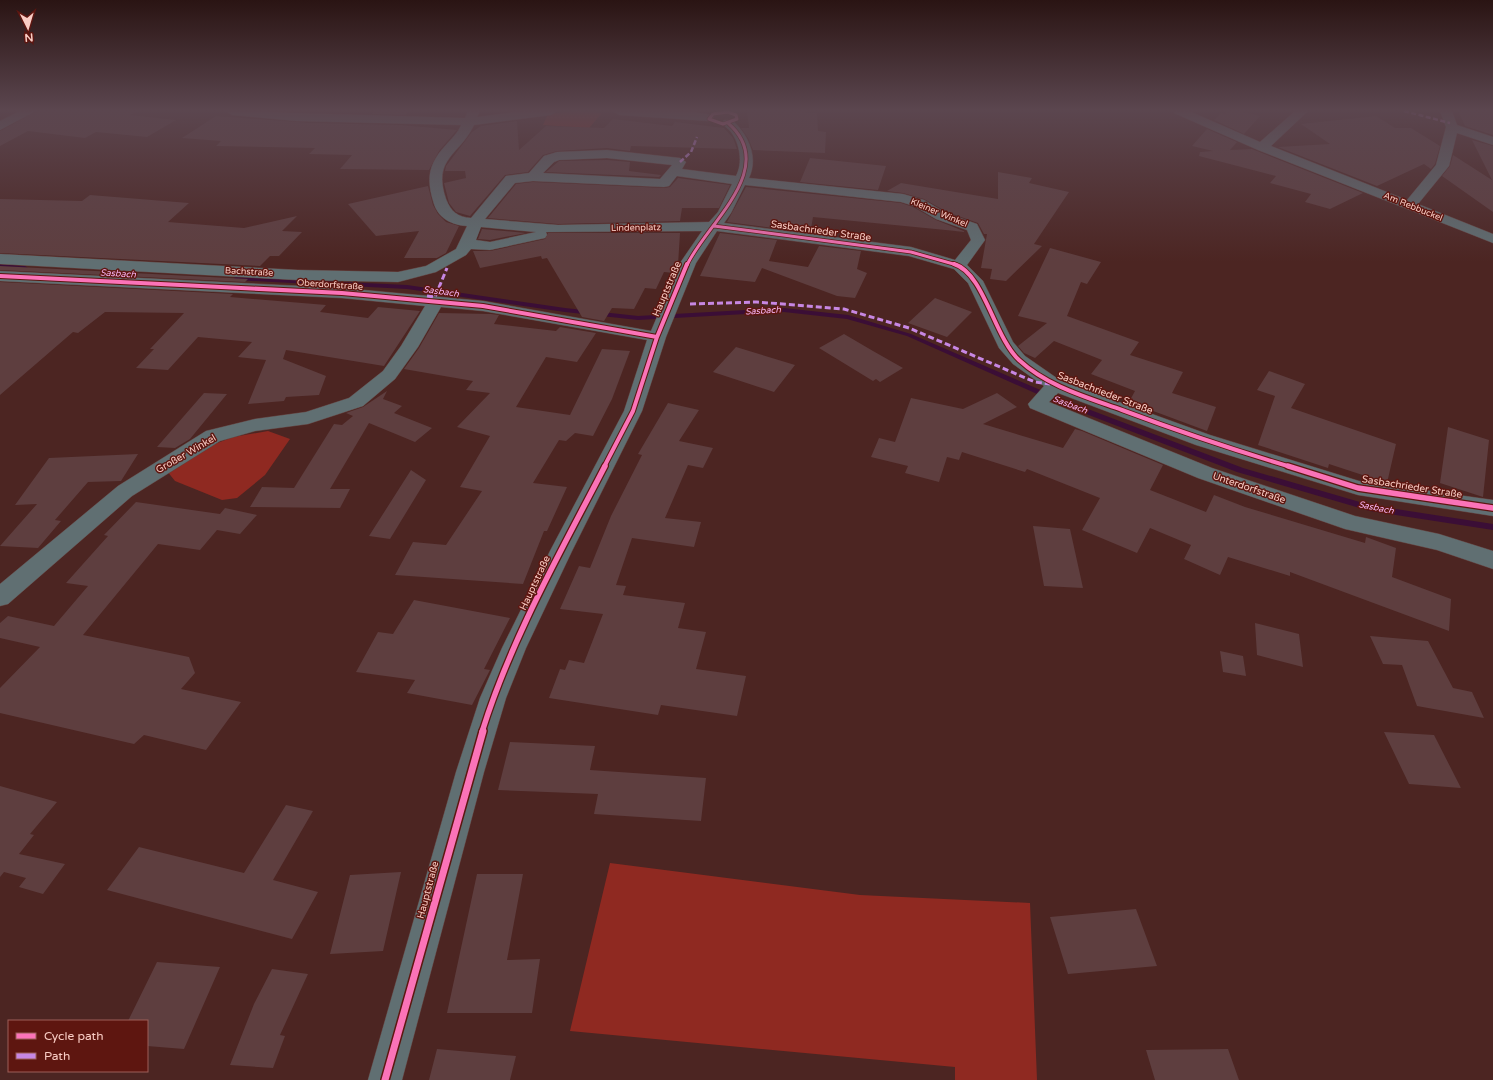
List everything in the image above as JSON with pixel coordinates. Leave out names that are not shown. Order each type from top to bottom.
[{"type":"street","name":"Lindenplatz","points":[[440,161],[435,175],[436,190],[443,211],[457,221],[474,224],[558,229],[714,226]]},
{"type":"street","points":[[533,177],[546,161]]},
{"type":"street","points":[[474,224],[511,179],[533,177],[664,183],[674,172],[680,162],[675,161]]},
{"type":"street","name":"Hauptstraße","points":[[385,1080],[470,772],[493,698],[514,648],[561,551],[633,411],[659,332],[688,263],[724,213],[745,172],[746,161]]},
{"type":"street","name":"Am Rebbuckel","points":[[1299,161],[1493,239]]},
{"type":"street","points":[[1410,205],[1442,166],[1443,161]]},
{"type":"street","name":"Kleiner Winkel","points":[[674,172],[741,181],[903,198],[919,203],[942,216],[972,228],[978,234],[978,240],[959,266]]},
{"type":"street","name":"Bachstraße","points":[[0,260],[298,275],[398,277],[432,269],[462,252],[467,244],[474,224]]},
{"type":"street","name":"Sasbachrieder Straße","points":[[714,226],[911,252],[959,266],[975,281],[1005,344],[1048,392],[1358,488],[1493,508]]},
{"type":"street","name":"Lindenplatz","points":[[467,244],[490,246],[556,231],[558,229]]},
{"type":"street","name":"Oberdorfstraße","points":[[0,276],[342,293],[435,303],[483,306],[659,332]]},
{"type":"street","name":"Großer Winkel","points":[[0,597],[125,491],[212,436],[255,425],[308,418],[356,402],[390,375],[409,347],[435,303]]},
{"type":"street","name":"Unterdorfstraße","points":[[1048,392],[1037,404],[1068,418],[1213,475],[1354,523],[1439,542],[1493,560]]},
{"type":"shaded area","points":[[268,431],[290,439],[265,475],[237,498],[222,500],[175,481],[167,471],[207,447],[233,437]]},
{"type":"shaded area","points":[[610,863],[860,895],[1030,903],[1037,1080],[955,1080],[955,1067],[570,1031]]},
{"type":"building","points":[[347,161],[434,161],[429,170],[340,169]]},
{"type":"building","points":[[450,161],[537,161],[528,172],[505,175],[470,216],[456,212],[449,203],[444,183],[466,178],[465,171],[445,171],[446,166]]},
{"type":"building","points":[[559,161],[623,161],[630,162],[629,171],[661,175],[659,177],[546,172]]},
{"type":"building","points":[[809,161],[842,161],[886,166],[878,190],[800,182]]},
{"type":"building","points":[[1220,161],[1283,161],[1363,193],[1330,209],[1305,202],[1311,194],[1270,183],[1276,176]]},
{"type":"building","points":[[1315,161],[1436,161],[1431,169],[1424,164],[1377,186]]},
{"type":"building","points":[[1451,161],[1463,161],[1492,180],[1483,161],[1493,161],[1493,212],[1442,176],[1450,166]]},
{"type":"building","points":[[998,172],[1032,178],[1029,183],[1069,192],[1034,244],[1042,246],[1006,281],[990,279],[992,269],[981,268],[987,234],[984,234],[978,223],[947,212],[924,199],[903,193],[887,191],[901,183],[998,199]]},
{"type":"building","points":[[678,178],[730,185],[719,208],[682,208],[680,221],[558,224],[488,218],[516,184],[533,182],[664,188],[670,187]]},
{"type":"building","points":[[428,186],[433,205],[438,214],[446,222],[459,226],[446,253],[437,258],[404,258],[419,231],[376,236],[348,204]]},
{"type":"building","points":[[746,187],[901,203],[913,207],[936,220],[966,232],[813,217],[811,229],[783,224],[781,229],[727,222]]},
{"type":"building","points":[[90,195],[189,203],[168,222],[244,228],[297,216],[282,231],[302,232],[279,256],[270,256],[260,266],[0,253],[0,199],[82,201]]},
{"type":"building","points":[[482,229],[526,233],[490,240],[478,239]]},
{"type":"building","points":[[548,233],[680,233],[678,265],[674,273],[664,272],[656,289],[645,288],[634,309],[612,308],[604,321],[582,317],[547,258],[542,259],[541,256],[480,268],[473,251],[490,251],[545,239]]},
{"type":"building","points":[[720,233],[777,240],[769,261],[808,267],[819,246],[861,251],[857,269],[867,273],[855,298],[837,296],[762,268],[755,282],[700,276]]},
{"type":"building","points":[[1050,248],[1101,262],[1087,284],[1081,282],[1067,316],[1139,342],[1130,355],[1183,372],[1172,393],[1216,407],[1207,431],[1129,402],[1135,391],[1091,374],[1102,360],[1054,341],[1035,358],[1024,353],[1018,346],[1047,323],[1018,316]]},
{"type":"building","points":[[0,266],[248,279],[245,282],[0,270]]},
{"type":"building","points":[[0,282],[233,294],[230,297],[326,305],[320,312],[368,318],[378,307],[420,311],[384,366],[286,350],[283,359],[326,376],[319,395],[286,397],[284,401],[248,404],[266,360],[238,357],[252,342],[198,337],[168,370],[136,368],[154,349],[150,349],[184,313],[105,312],[78,333],[73,332],[0,395]]},
{"type":"building","points":[[935,298],[972,312],[947,337],[908,323]]},
{"type":"building","points":[[439,313],[499,315],[494,324],[556,331],[560,327],[596,333],[577,362],[546,357],[516,407],[570,415],[602,349],[630,351],[612,399],[593,436],[575,433],[566,441],[559,440],[533,483],[567,487],[547,531],[544,531],[523,584],[395,575],[413,542],[446,545],[482,491],[460,487],[490,436],[457,427],[490,393],[466,390],[473,381],[404,369],[419,348]]},
{"type":"building","points":[[844,334],[903,368],[880,382],[876,379],[873,381],[819,348]]},
{"type":"building","points":[[736,347],[795,365],[774,392],[713,372]]},
{"type":"building","points":[[1269,371],[1305,384],[1291,408],[1396,444],[1387,483],[1329,464],[1328,468],[1258,445],[1275,396],[1257,390]]},
{"type":"building","points":[[387,391],[383,399],[402,406],[394,413],[432,428],[415,442],[369,423],[330,489],[350,489],[340,508],[250,507],[262,487],[294,488],[334,424],[342,425],[353,416],[346,413],[363,407]]},
{"type":"building","points":[[204,393],[227,394],[190,439],[175,448],[157,447]]},
{"type":"building","points":[[997,393],[1017,407],[983,424],[1063,448],[1075,429],[1082,431],[1163,465],[1150,490],[1206,512],[1214,495],[1245,507],[1365,543],[1366,537],[1396,548],[1392,577],[1451,599],[1449,631],[1290,572],[1290,576],[1228,557],[1220,575],[1184,559],[1191,545],[1150,528],[1137,553],[1082,530],[1100,498],[1027,469],[1025,472],[962,452],[959,460],[947,457],[939,482],[905,473],[908,466],[871,457],[879,438],[895,442],[911,398],[963,409]]},
{"type":"building","points":[[668,403],[699,410],[679,441],[713,448],[703,468],[688,465],[665,518],[701,522],[694,547],[632,538],[616,585],[626,586],[623,595],[685,603],[678,628],[706,632],[696,669],[746,676],[737,716],[661,705],[658,715],[549,698],[560,669],[565,670],[569,660],[584,663],[603,614],[560,609],[579,566],[590,568],[611,516],[642,455],[638,454]]},
{"type":"building","points":[[1448,427],[1489,440],[1483,497],[1440,483]]},
{"type":"building","points":[[138,454],[121,481],[88,482],[55,520],[61,521],[38,548],[0,546],[37,504],[15,505],[49,458]]},
{"type":"building","points":[[411,470],[426,480],[390,539],[369,536]]},
{"type":"building","points":[[136,502],[220,514],[225,508],[257,515],[240,534],[217,530],[200,550],[158,544],[83,635],[189,657],[195,673],[181,689],[241,702],[206,750],[144,735],[134,744],[0,713],[0,688],[40,647],[0,638],[0,623],[8,616],[54,626],[88,586],[66,583],[108,536],[104,535]]},
{"type":"building","points":[[1033,526],[1070,529],[1083,588],[1044,586]]},
{"type":"building","points":[[414,600],[510,618],[484,669],[490,670],[472,705],[407,693],[415,680],[356,672],[378,632],[393,634]]},
{"type":"building","points":[[1255,623],[1299,634],[1303,667],[1257,655]]},
{"type":"building","points":[[1370,636],[1428,641],[1453,688],[1472,692],[1484,718],[1417,706],[1402,665],[1383,664]]},
{"type":"building","points":[[1220,651],[1243,656],[1246,676],[1223,672]]},
{"type":"building","points":[[1384,732],[1434,735],[1461,788],[1409,784]]},
{"type":"building","points":[[510,742],[595,746],[590,770],[706,778],[701,821],[594,814],[598,794],[498,790]]},
{"type":"building","points":[[0,786],[57,802],[30,834],[34,835],[19,854],[65,864],[43,894],[19,887],[26,878],[4,872],[0,877]]},
{"type":"building","points":[[286,805],[313,811],[273,880],[318,892],[292,939],[107,890],[139,847],[244,873]]},
{"type":"building","points":[[401,872],[383,951],[330,954],[350,875]]},
{"type":"building","points":[[477,874],[523,874],[507,960],[540,959],[532,1013],[447,1013]]},
{"type":"building","points":[[1136,909],[1157,966],[1068,974],[1050,917]]},
{"type":"building","points":[[157,962],[220,967],[184,1049],[148,1046],[148,1020],[128,1020]]},
{"type":"building","points":[[272,969],[308,974],[280,1035],[285,1036],[273,1068],[230,1065],[254,1004]]},
{"type":"building","points":[[437,1049],[516,1056],[510,1080],[429,1080]]},
{"type":"building","points":[[1228,1049],[1239,1080],[1155,1080],[1146,1050]]},
{"type":"waterway","name":"Sasbach","points":[[0,266],[25,268]]},
{"type":"waterway","name":"Sasbach","points":[[236,279],[407,287],[565,310],[638,318],[784,310],[848,317],[909,335],[1057,400],[1240,470],[1370,508],[1493,527]]},
{"type":"marked path","points":[[427,296],[435,297],[447,268]]},
{"type":"marked path","points":[[690,304],[757,302],[844,309],[909,328],[1035,382],[1050,384]]},
{"type":"cycle path","points":[[385,1080],[470,772],[493,698],[514,648],[561,551],[633,411],[657,337],[688,263],[700,243],[724,213],[745,172],[747,161]]},
{"type":"cycle path","points":[[714,226],[911,252],[959,266],[975,281],[1005,344],[1019,360],[1055,385],[1203,440],[1358,488],[1493,508]]},
{"type":"cycle path","points":[[0,276],[342,293],[483,306],[657,337]]}]
